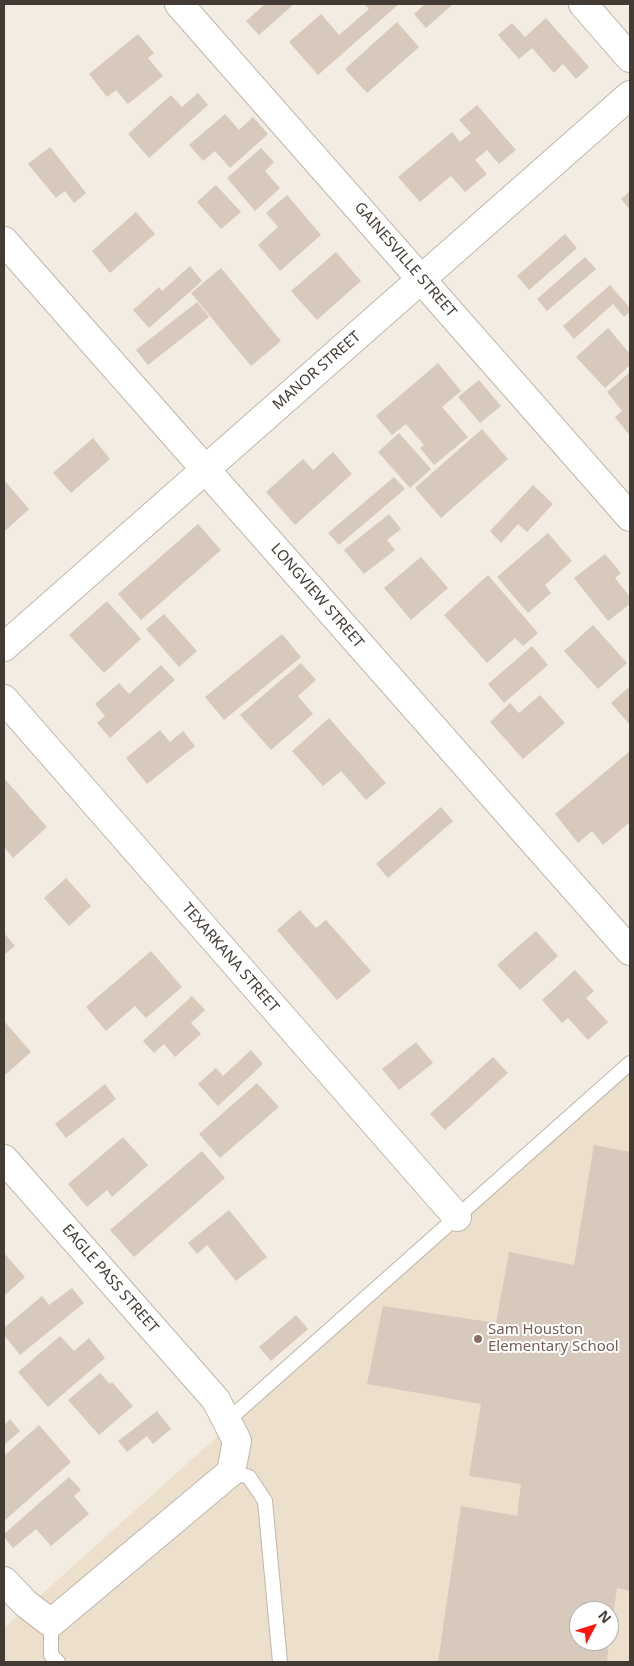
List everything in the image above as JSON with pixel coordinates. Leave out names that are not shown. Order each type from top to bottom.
[{"type":"street","name":"GAINESVILLE STREET","points":[[179,4],[630,516]]},
{"type":"street","points":[[583,4],[630,58]]},
{"type":"street","name":"MANOR STREET","points":[[4,647],[630,95]]},
{"type":"street","name":"LONGVIEW STREET","points":[[4,242],[630,951]]},
{"type":"street","name":"TEXARKANA STREET","points":[[4,699],[457,1217]]},
{"type":"street","name":"EAGLE PASS STREET","points":[[4,1158],[221,1411],[237,1441],[231,1472]]},
{"type":"street","points":[[4,1581],[25,1603],[51,1622],[231,1472]]},
{"type":"lane","points":[[221,1411],[457,1217],[630,1063]]},
{"type":"lane","points":[[231,1472],[249,1477],[265,1501],[280,1662]]},
{"type":"lane","points":[[51,1622],[51,1655],[58,1662]]},
{"type":"shaded area","name":"Sam Houston Elementary School","points":[[630,1066],[630,1662],[4,1662],[4,1628]]},
{"type":"building","points":[[265,4],[294,4],[259,35],[246,21]]},
{"type":"building","points":[[364,4],[399,4],[318,75],[289,42],[321,14],[339,35],[369,9]]},
{"type":"building","points":[[425,4],[453,4],[426,28],[414,14]]},
{"type":"building","points":[[546,18],[589,67],[576,79],[563,64],[554,73],[532,48],[519,59],[498,35],[512,23],[525,37]]},
{"type":"building","points":[[397,22],[419,47],[367,93],[345,69]]},
{"type":"building","points":[[138,34],[154,53],[148,58],[163,76],[128,104],[116,90],[107,97],[89,74]]},
{"type":"building","points":[[198,93],[208,105],[149,158],[128,134],[171,95],[182,107]]},
{"type":"building","points":[[477,105],[516,150],[499,164],[487,150],[475,160],[487,174],[465,192],[451,176],[420,202],[398,177],[452,132],[460,142],[471,133],[459,120]]},
{"type":"building","points":[[225,114],[239,130],[253,117],[268,134],[230,168],[215,151],[203,161],[189,145]]},
{"type":"building","points":[[50,147],[86,193],[74,203],[65,191],[56,198],[28,164]]},
{"type":"building","points":[[261,148],[274,162],[265,171],[280,188],[255,211],[227,178]]},
{"type":"building","points":[[216,185],[241,212],[221,229],[197,202]]},
{"type":"building","points":[[630,191],[630,210],[621,199]]},
{"type":"building","points":[[287,195],[321,235],[280,271],[258,245],[278,227],[266,213]]},
{"type":"building","points":[[136,212],[155,234],[110,273],[92,251]]},
{"type":"building","points":[[565,234],[577,248],[529,290],[517,276]]},
{"type":"building","points":[[336,252],[361,281],[317,320],[291,291]]},
{"type":"building","points":[[585,257],[596,269],[547,311],[537,299]]},
{"type":"building","points":[[190,266],[202,281],[149,328],[133,310],[159,287],[162,291]]},
{"type":"building","points":[[221,268],[281,341],[251,366],[191,293]]},
{"type":"building","points":[[610,285],[630,308],[630,312],[624,317],[613,304],[574,339],[563,326]]},
{"type":"building","points":[[197,302],[209,317],[148,365],[136,350]]},
{"type":"building","points":[[608,328],[630,354],[630,365],[605,388],[576,357]]},
{"type":"building","points":[[438,363],[461,391],[442,407],[468,437],[434,465],[420,448],[424,445],[406,424],[392,435],[376,416]]},
{"type":"building","points":[[630,372],[630,436],[615,417],[622,411],[607,392]]},
{"type":"building","points":[[479,380],[501,406],[480,423],[458,397]]},
{"type":"building","points":[[482,429],[508,459],[441,518],[415,488]]},
{"type":"building","points":[[399,433],[431,469],[410,488],[378,452]]},
{"type":"building","points":[[93,438],[110,459],[71,493],[53,473]]},
{"type":"building","points":[[333,452],[352,474],[295,525],[266,492],[303,459],[313,470]]},
{"type":"building","points":[[394,477],[405,489],[339,545],[328,533]]},
{"type":"building","points":[[4,480],[29,509],[4,532]]},
{"type":"building","points":[[533,485],[553,504],[527,532],[518,524],[501,543],[490,531]]},
{"type":"building","points":[[389,514],[401,529],[387,540],[395,550],[364,574],[344,550]]},
{"type":"building","points":[[198,524],[221,550],[141,620],[118,594]]},
{"type":"building","points":[[548,533],[572,561],[545,585],[551,593],[528,613],[497,577]]},
{"type":"building","points":[[605,554],[621,573],[615,578],[630,597],[630,604],[608,621],[574,578]]},
{"type":"building","points":[[421,557],[448,588],[411,620],[384,588]]},
{"type":"building","points":[[488,575],[538,633],[523,646],[515,638],[487,663],[444,615]]},
{"type":"building","points":[[107,601],[141,639],[104,673],[69,635]]},
{"type":"building","points":[[164,614],[197,651],[179,667],[146,629]]},
{"type":"building","points":[[593,625],[627,663],[598,689],[564,651]]},
{"type":"building","points":[[282,634],[301,657],[224,720],[205,697]]},
{"type":"building","points":[[532,646],[548,665],[504,703],[488,684]]},
{"type":"building","points":[[301,663],[316,680],[298,696],[313,714],[271,750],[240,715]]},
{"type":"building","points":[[161,665],[175,680],[110,738],[97,723],[105,716],[95,704],[119,683],[129,694]]},
{"type":"building","points":[[630,686],[630,725],[611,703]]},
{"type":"building","points":[[540,695],[565,723],[523,759],[490,722],[510,703],[519,713]]},
{"type":"building","points":[[329,718],[386,783],[366,800],[341,771],[323,786],[292,751]]},
{"type":"building","points":[[160,730],[170,742],[183,731],[195,746],[147,784],[126,758]]},
{"type":"building","points":[[630,751],[630,822],[603,845],[592,831],[578,843],[555,814]]},
{"type":"building","points":[[4,778],[47,827],[13,858],[4,847]]},
{"type":"building","points":[[441,807],[453,821],[388,878],[376,864]]},
{"type":"building","points":[[66,878],[91,906],[69,926],[44,898]]},
{"type":"building","points":[[300,910],[316,928],[326,920],[371,971],[337,1000],[277,930]]},
{"type":"building","points":[[536,931],[558,956],[520,990],[497,965]]},
{"type":"building","points":[[4,933],[15,946],[4,955]]},
{"type":"building","points":[[151,951],[182,987],[146,1018],[135,1006],[106,1031],[86,1007]]},
{"type":"building","points":[[575,970],[594,991],[586,998],[608,1022],[588,1040],[568,1018],[562,1023],[542,1000]]},
{"type":"building","points":[[192,996],[205,1010],[191,1023],[201,1034],[175,1057],[164,1044],[154,1053],[143,1041]]},
{"type":"building","points":[[4,1021],[31,1052],[4,1076]]},
{"type":"building","points":[[416,1042],[433,1063],[399,1090],[382,1069]]},
{"type":"building","points":[[251,1050],[263,1064],[218,1106],[198,1084],[216,1068],[223,1076]]},
{"type":"building","points":[[493,1057],[508,1073],[445,1130],[430,1114]]},
{"type":"building","points":[[257,1083],[279,1107],[220,1158],[199,1134]]},
{"type":"building","points":[[105,1084],[116,1099],[66,1138],[55,1124]]},
{"type":"building","points":[[123,1137],[148,1165],[112,1197],[107,1190],[87,1207],[68,1184]]},
{"type":"building","points":[[594,1145],[630,1152],[630,1591],[617,1588],[615,1601],[569,1601],[569,1651],[608,1651],[607,1662],[438,1662],[461,1506],[517,1516],[521,1484],[469,1476],[481,1404],[367,1384],[383,1306],[496,1323],[509,1252],[574,1265]]},
{"type":"building","points":[[202,1151],[225,1178],[134,1257],[110,1230]]},
{"type":"building","points":[[229,1210],[267,1257],[236,1281],[207,1245],[197,1254],[188,1243]]},
{"type":"building","points":[[4,1253],[25,1277],[4,1296]]},
{"type":"building","points":[[72,1288],[84,1303],[20,1355],[4,1335],[4,1328],[42,1296],[49,1305]]},
{"type":"building","points":[[296,1315],[308,1329],[271,1361],[259,1347]]},
{"type":"building","points":[[60,1336],[74,1351],[89,1338],[105,1358],[48,1407],[18,1372]]},
{"type":"building","points":[[100,1373],[110,1384],[112,1382],[133,1406],[99,1435],[68,1400]]},
{"type":"building","points":[[157,1411],[171,1429],[153,1444],[147,1436],[127,1452],[118,1441]]},
{"type":"building","points":[[10,1419],[20,1431],[4,1445],[4,1425]]},
{"type":"building","points":[[39,1425],[71,1462],[4,1521],[4,1456]]},
{"type":"building","points":[[69,1477],[81,1490],[74,1496],[89,1514],[51,1546],[36,1529],[13,1548],[4,1537],[4,1534]]},
{"type":"place","name":"Sam Houston Elementary School","points":[[478,1339]]}]
